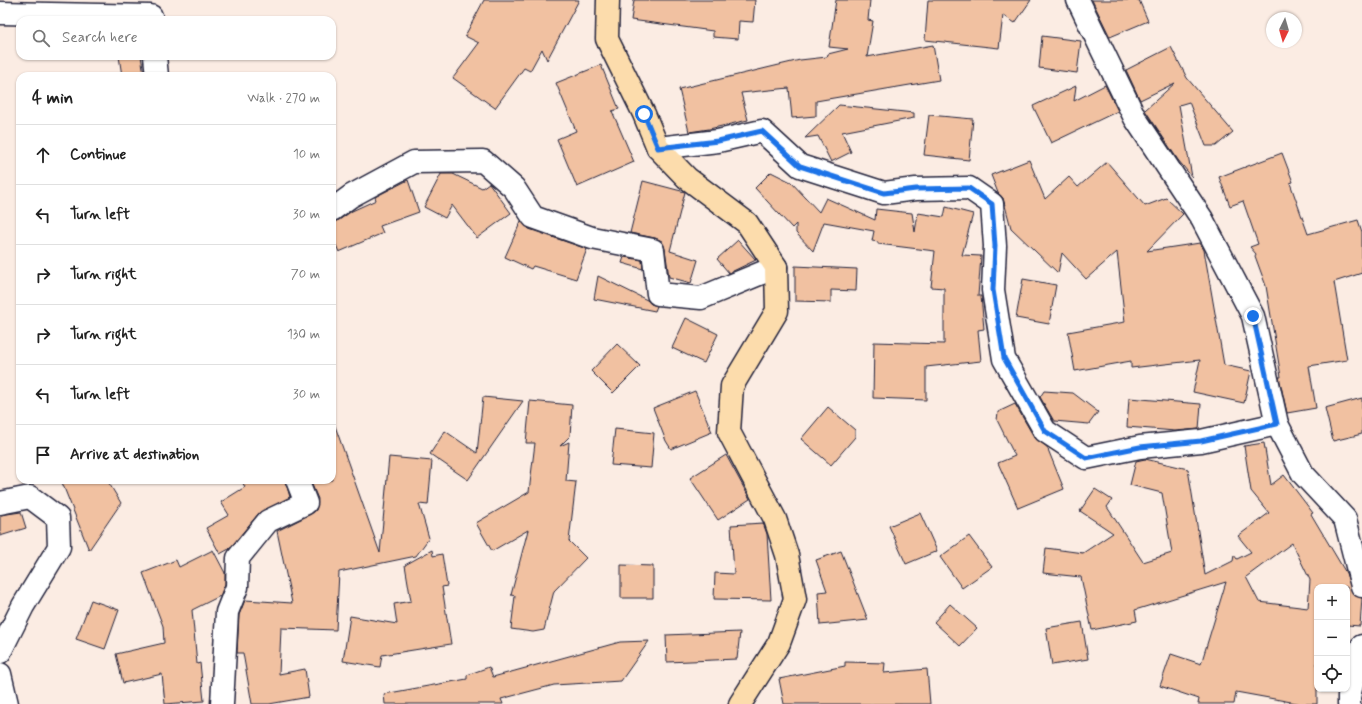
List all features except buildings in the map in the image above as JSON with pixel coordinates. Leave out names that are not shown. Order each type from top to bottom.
[{"type":"main road","points":[[608,0],[607,39],[644,114],[658,148],[687,178],[747,224],[776,267],[777,311],[732,386],[729,432],[775,519],[787,555],[795,599],[779,643],[740,704]]},
{"type":"street","points":[[1078,0],[1135,118],[1202,219],[1253,316],[1277,424],[1303,474],[1345,519],[1362,586]]},
{"type":"street","points":[[0,13],[151,16]]},
{"type":"street","points":[[155,60],[157,72]]},
{"type":"street","points":[[658,148],[718,141],[762,131],[800,166],[877,191],[884,193],[916,189],[969,188],[992,204],[995,246],[993,290],[1004,358],[1045,431],[1086,458],[1140,447],[1201,441],[1277,424]]},
{"type":"street","points":[[336,207],[351,196],[414,162],[483,161],[514,188],[533,217],[592,238],[652,250],[658,294],[701,298],[776,267]]},
{"type":"street","points":[[222,704],[227,612],[237,587],[238,558],[268,521],[306,503],[299,484]]},
{"type":"street","points":[[0,503],[30,497],[58,518],[59,547],[23,606],[0,652]]},
{"type":"street","points":[[1349,704],[1349,696],[1362,646]]},
{"type":"street","points":[[0,674],[7,704]]},
{"type":"route","points":[[644,114],[658,148],[718,141],[762,131],[800,166],[884,193],[916,189],[969,188],[992,204],[995,246],[993,290],[1004,358],[1045,431],[1086,458],[1140,447],[1201,441],[1277,424],[1253,316]]}]
